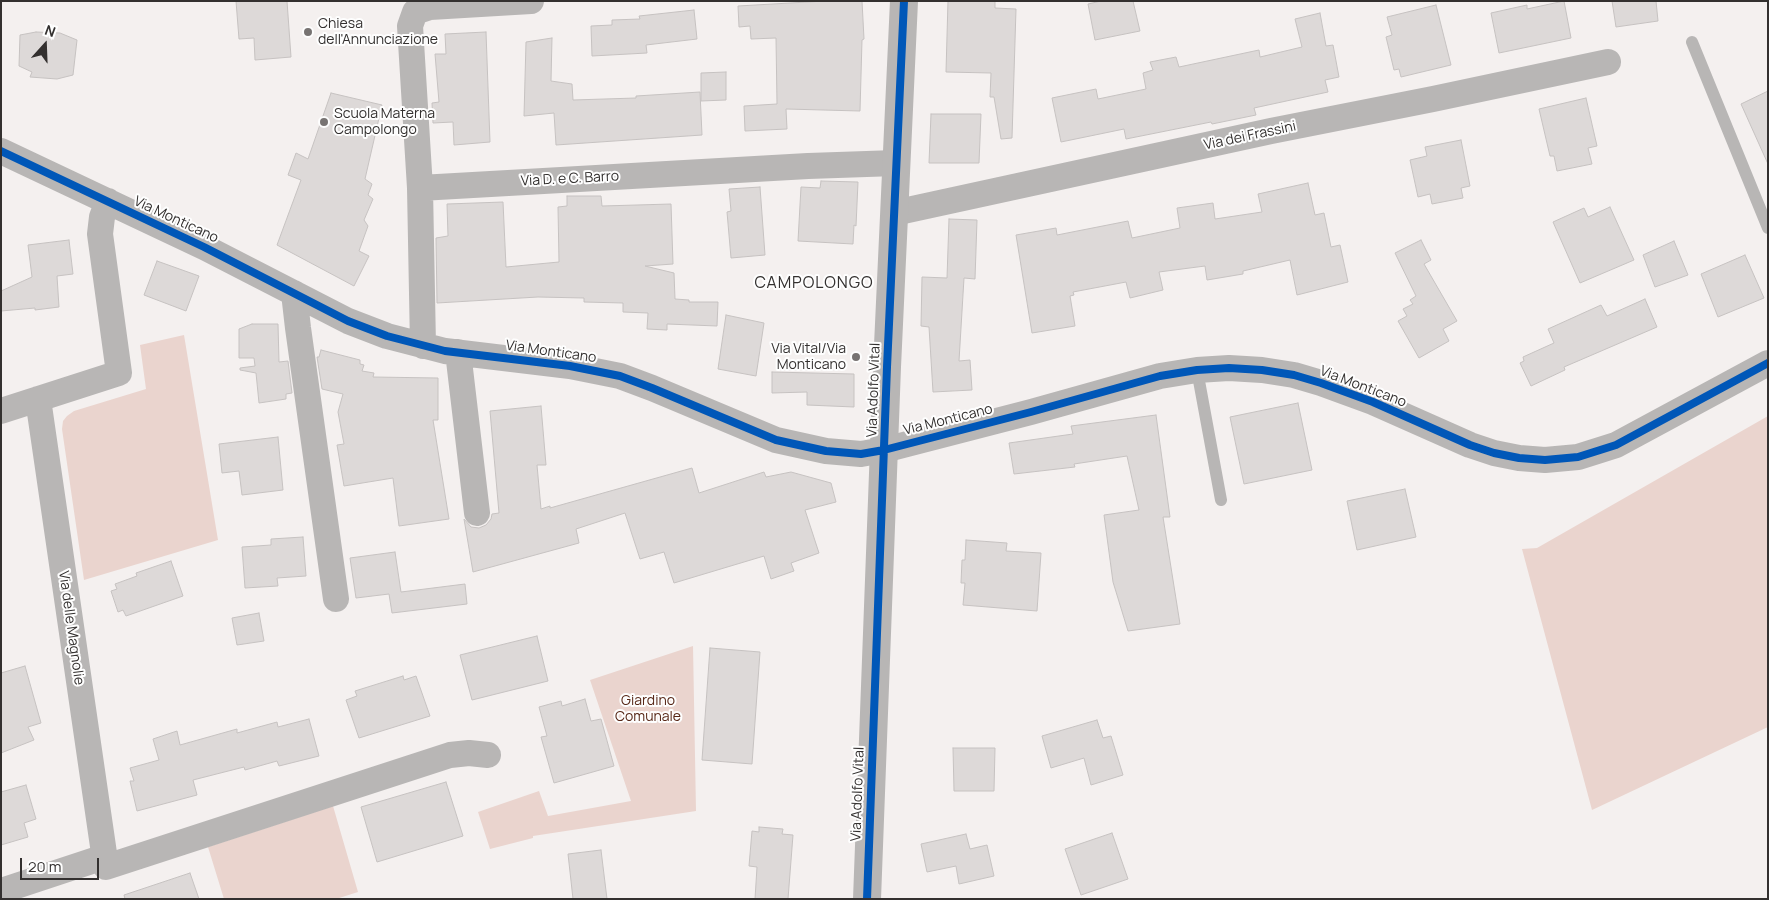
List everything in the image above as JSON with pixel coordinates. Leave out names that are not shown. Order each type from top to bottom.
[{"type":"street","points":[[423,346],[420,188],[410,26],[415,12],[430,7],[531,1]]},
{"type":"street","name":"Via Adolfo Vital","points":[[866,899],[904,1]]},
{"type":"street","name":"Via dei Frassini","points":[[894,213],[1279,129],[1608,62]]},
{"type":"street","name":"Via Monticano","points":[[1,151],[204,247],[348,321],[387,336],[423,346],[570,366],[620,376],[776,440],[826,451],[861,454],[884,450],[1160,376],[1197,370],[1229,368],[1262,370],[1294,375],[1373,402],[1470,445],[1486,450],[1519,458],[1545,460],[1578,457],[1616,445],[1768,363]]},
{"type":"street","name":"Via D. e C. Barro","points":[[420,188],[808,166],[896,163]]},
{"type":"street","points":[[1,411],[119,373],[100,234],[102,217],[108,201]]},
{"type":"street","points":[[294,293],[336,599]]},
{"type":"street","points":[[458,352],[478,513]]},
{"type":"street","name":"Via delle Magnolie","points":[[38,399],[104,857]]},
{"type":"street","points":[[1,891],[104,857],[106,867],[450,755],[469,753],[488,755]]},
{"type":"lane","points":[[1692,42],[1768,228]]},
{"type":"lane","points":[[1197,370],[1221,500]]},
{"type":"green space","points":[[184,335],[218,540],[84,580],[62,429],[63,421],[74,411],[146,389],[140,345]]},
{"type":"green space","points":[[1768,416],[1768,727],[1592,810],[1522,549],[1537,548]]},
{"type":"green space","name":"Giardino Comunale","points":[[693,646],[696,811],[533,836],[533,838],[490,849],[478,812],[539,791],[548,816],[631,801],[590,680]]},
{"type":"green space","points":[[333,806],[358,892],[336,899],[224,899],[208,847]]},
{"type":"building","points":[[236,1],[287,1],[291,57],[255,60],[254,38],[239,39]]},
{"type":"building","points":[[862,1],[864,39],[862,40],[860,111],[786,109],[787,129],[745,131],[744,106],[777,104],[776,38],[751,39],[750,26],[739,27],[738,6]]},
{"type":"building","points":[[948,1],[995,1],[995,8],[1016,9],[1012,138],[1001,139],[994,97],[990,97],[991,73],[946,72]]},
{"type":"building","points":[[1101,1],[1133,1],[1140,31],[1095,40],[1088,4]]},
{"type":"building","points":[[1564,1],[1571,38],[1499,53],[1491,13],[1527,5],[1527,9]]},
{"type":"building","points":[[1612,1],[1656,1],[1658,21],[1616,27]]},
{"type":"building","points":[[1436,5],[1451,65],[1401,77],[1399,69],[1394,70],[1386,37],[1392,35],[1387,17]]},
{"type":"building","points":[[694,10],[697,39],[646,45],[647,53],[592,56],[591,26],[612,25],[612,20],[640,19],[639,16]]},
{"type":"building","points":[[1320,13],[1326,46],[1333,45],[1339,77],[1325,80],[1328,92],[1254,108],[1256,115],[1212,124],[1211,122],[1126,139],[1124,129],[1061,142],[1052,98],[1096,89],[1098,99],[1146,89],[1143,73],[1153,70],[1150,62],[1176,57],[1179,67],[1259,50],[1260,57],[1302,47],[1295,19]]},
{"type":"building","points":[[36,32],[60,33],[77,40],[73,75],[57,79],[30,77],[32,72],[19,66],[20,35]]},
{"type":"building","points":[[486,32],[490,142],[454,145],[453,122],[433,123],[432,103],[439,102],[435,54],[446,54],[445,34]]},
{"type":"building","points":[[552,38],[551,81],[572,84],[573,100],[636,98],[636,96],[700,92],[702,135],[556,145],[554,113],[524,116],[526,42]]},
{"type":"building","points":[[726,72],[726,100],[701,101],[701,73]]},
{"type":"building","points":[[1768,91],[1768,164],[1741,104]]},
{"type":"building","points":[[331,93],[382,105],[365,179],[372,184],[368,195],[373,199],[364,220],[368,226],[359,251],[369,256],[354,286],[277,245],[301,180],[288,175],[296,153],[308,159]]},
{"type":"building","points":[[1586,98],[1597,146],[1588,148],[1592,164],[1557,171],[1554,156],[1550,156],[1539,109]]},
{"type":"building","points":[[931,114],[981,114],[979,163],[929,163]]},
{"type":"building","points":[[1461,140],[1470,186],[1461,188],[1463,198],[1432,204],[1430,194],[1418,197],[1410,160],[1427,156],[1425,147]]},
{"type":"building","points":[[821,181],[858,182],[856,226],[854,225],[853,244],[798,241],[801,187],[820,188]]},
{"type":"building","points":[[1308,183],[1315,215],[1324,213],[1331,247],[1340,245],[1348,282],[1297,295],[1290,260],[1243,271],[1243,274],[1207,280],[1205,266],[1159,272],[1163,290],[1130,298],[1126,282],[1073,292],[1074,295],[1070,296],[1075,326],[1032,333],[1016,235],[1056,228],[1057,235],[1128,221],[1132,238],[1180,228],[1177,208],[1213,203],[1215,219],[1262,212],[1258,194]]},
{"type":"building","points":[[760,187],[765,255],[731,258],[727,212],[731,211],[729,189]]},
{"type":"building","points":[[567,196],[601,196],[602,206],[671,204],[673,264],[645,266],[674,273],[675,299],[689,300],[689,302],[718,302],[717,326],[667,324],[667,330],[647,329],[648,313],[623,312],[623,303],[584,302],[584,298],[538,297],[437,303],[436,238],[448,236],[447,204],[503,202],[506,267],[559,262],[558,207],[567,206]]},
{"type":"building","points":[[1610,207],[1634,260],[1580,283],[1553,222],[1584,208],[1588,217]]},
{"type":"building","points":[[949,219],[977,220],[975,279],[964,278],[959,361],[970,360],[972,390],[933,392],[929,327],[921,326],[922,277],[947,278]]},
{"type":"building","points":[[69,240],[73,274],[57,276],[59,307],[1,311],[1,291],[32,277],[28,245]]},
{"type":"building","points":[[1421,240],[1431,260],[1424,264],[1457,321],[1443,329],[1449,341],[1419,358],[1398,321],[1407,316],[1403,309],[1413,304],[1410,300],[1416,296],[1395,253]]},
{"type":"building","points":[[1674,241],[1688,275],[1655,287],[1643,255]]},
{"type":"building","points":[[1745,255],[1764,298],[1718,317],[1701,274]]},
{"type":"building","points":[[157,261],[199,276],[186,311],[144,295]]},
{"type":"building","points":[[1645,299],[1657,327],[1564,367],[1565,370],[1531,386],[1520,363],[1524,361],[1523,357],[1554,343],[1548,329],[1601,305],[1607,316]]},
{"type":"building","points":[[726,315],[764,323],[756,376],[718,369]]},
{"type":"building","points":[[252,324],[278,324],[279,362],[288,361],[292,393],[286,394],[286,399],[259,403],[256,373],[240,370],[240,368],[255,366],[254,358],[239,358],[239,329]]},
{"type":"building","points":[[321,350],[360,360],[360,364],[364,365],[362,371],[374,373],[373,377],[438,378],[438,420],[433,420],[449,519],[399,526],[393,478],[344,486],[337,445],[344,444],[338,412],[343,394],[322,389],[317,357],[319,357]]},
{"type":"building","points":[[772,372],[854,374],[854,407],[807,405],[807,392],[772,393]]},
{"type":"building","points":[[1298,403],[1312,470],[1244,484],[1230,417]]},
{"type":"building","points":[[541,406],[546,465],[537,465],[541,509],[692,468],[699,493],[764,472],[766,477],[791,472],[831,483],[836,502],[805,510],[819,553],[791,563],[794,571],[771,579],[764,556],[674,583],[664,552],[640,559],[625,513],[576,529],[579,543],[473,572],[464,519],[471,527],[479,528],[486,525],[491,519],[492,514],[499,513],[490,411]]},
{"type":"building","points":[[1156,415],[1170,517],[1163,517],[1180,624],[1128,631],[1113,582],[1104,515],[1139,510],[1127,456],[1074,464],[1075,467],[1014,474],[1009,443],[1073,434],[1071,426]]},
{"type":"building","points":[[278,437],[283,490],[242,495],[239,471],[222,473],[219,444]]},
{"type":"building","points":[[1405,489],[1416,537],[1357,550],[1347,501]]},
{"type":"building","points":[[303,537],[306,576],[277,578],[278,586],[245,588],[242,547],[271,545],[271,539]]},
{"type":"building","points":[[966,540],[1007,543],[1006,551],[1041,553],[1037,611],[963,605],[965,583],[961,583],[962,560],[965,560]]},
{"type":"building","points":[[395,552],[401,592],[465,584],[467,604],[392,613],[389,594],[356,598],[350,558]]},
{"type":"building","points":[[171,561],[183,596],[126,616],[123,610],[118,612],[111,591],[117,589],[115,584],[137,576],[136,573]]},
{"type":"building","points":[[259,613],[264,641],[237,645],[232,618]]},
{"type":"building","points":[[537,636],[548,681],[472,700],[460,655]]},
{"type":"building","points":[[710,648],[760,652],[752,764],[702,760]]},
{"type":"building","points":[[25,666],[41,723],[28,727],[34,740],[1,753],[1,673]]},
{"type":"building","points":[[403,676],[404,680],[416,676],[430,716],[359,738],[346,700],[357,696],[355,691]]},
{"type":"building","points":[[585,699],[591,721],[601,719],[614,766],[554,783],[541,737],[547,736],[539,707],[561,701],[562,706]]},
{"type":"building","points":[[309,719],[319,756],[279,766],[277,761],[245,770],[244,767],[193,780],[197,795],[137,811],[130,781],[134,781],[130,768],[159,760],[153,739],[177,731],[180,745],[237,729],[237,733],[277,722],[278,727]]},
{"type":"building","points":[[1097,720],[1103,738],[1111,736],[1123,775],[1091,785],[1084,758],[1051,768],[1042,736]]},
{"type":"building","points":[[953,748],[995,748],[994,791],[954,791]]},
{"type":"building","points":[[446,782],[463,836],[377,862],[361,807]]},
{"type":"building","points":[[26,785],[36,819],[24,823],[28,837],[1,845],[1,792]]},
{"type":"building","points":[[759,827],[783,829],[782,834],[793,835],[788,899],[755,899],[757,867],[749,866],[752,831],[759,832]]},
{"type":"building","points":[[1112,833],[1128,879],[1081,895],[1065,849]]},
{"type":"building","points":[[966,834],[970,849],[987,845],[994,876],[959,884],[956,866],[927,872],[921,844]]},
{"type":"building","points":[[601,850],[607,899],[573,899],[568,854]]},
{"type":"building","points":[[190,873],[199,899],[125,899],[124,895]]},
{"type":"cycle path","points":[[867,899],[887,367],[904,1]]},
{"type":"cycle path","points":[[1,151],[204,247],[348,321],[387,336],[445,351],[570,366],[620,376],[776,440],[826,451],[861,454],[884,450],[1160,376],[1197,370],[1229,368],[1262,370],[1294,375],[1321,383],[1373,402],[1470,445],[1494,453],[1519,458],[1545,460],[1578,457],[1616,445],[1768,363]]},
{"type":"place","name":"Chiesa dell'Annunciazione","points":[[308,32]]},
{"type":"place","name":"Scuola Materna Campolongo","points":[[324,122]]},
{"type":"place","name":"Via Vital/Via Monticano","points":[[856,357]]},
{"type":"district","name":"CAMPOLONGO","points":[[814,284]]}]
